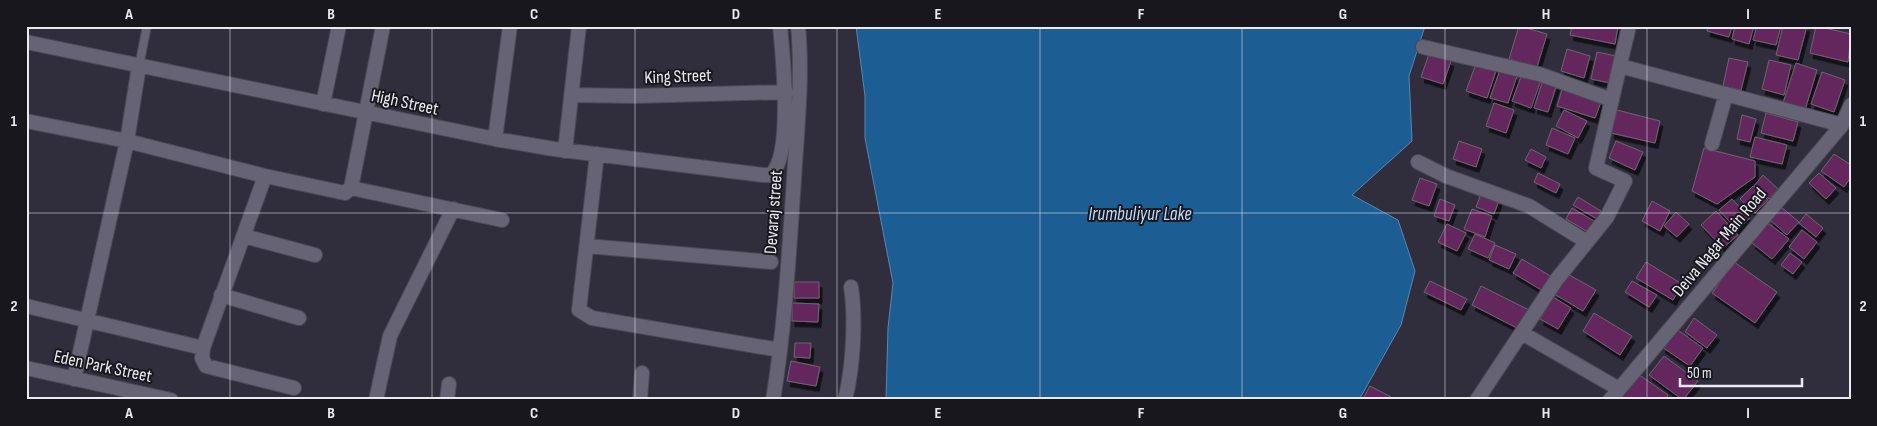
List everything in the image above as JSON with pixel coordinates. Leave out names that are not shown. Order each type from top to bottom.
[{"type":"street","points":[[323,104],[339,26]]},
{"type":"street","points":[[26,121],[127,140],[265,176],[345,193],[352,188],[383,26]]},
{"type":"street","points":[[495,139],[510,26]]},
{"type":"street","points":[[565,151],[579,26]]},
{"type":"street","name":"Devaraj street","points":[[778,168],[786,92],[780,26]]},
{"type":"street","name":"Devaraj street","points":[[773,400],[790,248],[799,90],[798,26]]},
{"type":"street","points":[[1477,400],[1557,279],[1607,217],[1625,181],[1596,168],[1629,26]]},
{"type":"street","name":"High Street","points":[[26,42],[367,114],[565,151],[673,166],[763,175],[771,175],[778,168]]},
{"type":"street","points":[[1423,47],[1539,74],[1612,100]]},
{"type":"street","points":[[74,379],[127,140],[140,66]]},
{"type":"street","points":[[1620,66],[1842,125]]},
{"type":"street","name":"King Street","points":[[571,94],[634,96],[786,92]]},
{"type":"street","points":[[1712,144],[1726,94]]},
{"type":"street","name":"Deiva Nagar Main Road","points":[[1614,395],[1842,125],[1851,105]]},
{"type":"street","points":[[597,154],[579,310],[592,318],[780,350]]},
{"type":"street","points":[[1418,162],[1446,176],[1529,206],[1587,242]]},
{"type":"street","points":[[265,176],[221,295],[203,348],[202,358],[206,366],[294,388]]},
{"type":"street","points":[[352,188],[502,220]]},
{"type":"street","points":[[376,400],[390,336],[453,209]]},
{"type":"street","points":[[244,236],[315,255]]},
{"type":"street","points":[[587,246],[772,262]]},
{"type":"street","points":[[845,400],[850,381],[853,313],[851,286]]},
{"type":"street","points":[[221,295],[299,318]]},
{"type":"street","points":[[26,306],[203,348]]},
{"type":"street","points":[[1522,333],[1614,395]]},
{"type":"street","name":"Eden Park Street","points":[[26,368],[171,400]]},
{"type":"street","points":[[640,400],[642,373]]},
{"type":"street","points":[[447,400],[449,384]]},
{"type":"lane","points":[[140,66],[147,26]]},
{"type":"water","name":"Irumbuliyur Lake","points":[[856,26],[1425,26],[1409,76],[1412,141],[1352,195],[1398,220],[1415,271],[1401,325],[1359,400],[886,400],[888,328],[893,283],[865,138],[865,96]]},
{"type":"building","points":[[1519,26],[1547,34],[1537,67],[1509,59]]},
{"type":"building","points":[[1572,26],[1618,26],[1615,44],[1570,35]]},
{"type":"building","points":[[1708,26],[1732,26],[1729,37],[1707,31]]},
{"type":"building","points":[[1735,26],[1754,26],[1749,44],[1732,39]]},
{"type":"building","points":[[1757,26],[1781,26],[1776,45],[1753,40]]},
{"type":"building","points":[[1783,26],[1807,26],[1798,60],[1776,55]]},
{"type":"building","points":[[1816,26],[1851,34],[1848,62],[1810,53]]},
{"type":"building","points":[[1567,49],[1590,56],[1584,78],[1561,71]]},
{"type":"building","points":[[1597,52],[1616,56],[1610,83],[1591,79]]},
{"type":"building","points":[[1429,54],[1451,61],[1443,84],[1421,77]]},
{"type":"building","points":[[1729,58],[1748,62],[1741,90],[1723,86]]},
{"type":"building","points":[[1769,60],[1791,65],[1784,95],[1762,89]]},
{"type":"building","points":[[1477,61],[1497,68],[1487,98],[1466,91]]},
{"type":"building","points":[[1796,63],[1817,70],[1805,110],[1783,103]]},
{"type":"building","points":[[1500,70],[1517,76],[1508,103],[1490,98]]},
{"type":"building","points":[[1822,72],[1845,80],[1834,112],[1811,104]]},
{"type":"building","points":[[1522,74],[1541,80],[1531,108],[1512,101]]},
{"type":"building","points":[[1543,80],[1557,84],[1548,112],[1534,108]]},
{"type":"building","points":[[1563,86],[1602,99],[1595,118],[1557,106]]},
{"type":"building","points":[[1494,103],[1514,110],[1506,133],[1486,126]]},
{"type":"building","points":[[1564,110],[1587,121],[1578,138],[1556,126]]},
{"type":"building","points":[[1617,110],[1660,121],[1655,143],[1611,133]]},
{"type":"building","points":[[1766,113],[1798,122],[1793,141],[1761,133]]},
{"type":"building","points":[[1742,115],[1756,119],[1750,142],[1737,139]]},
{"type":"building","points":[[1552,128],[1575,138],[1568,154],[1546,145]]},
{"type":"building","points":[[1755,137],[1787,145],[1782,164],[1750,157]]},
{"type":"building","points":[[1459,141],[1482,149],[1476,167],[1453,159]]},
{"type":"building","points":[[1616,141],[1643,152],[1635,170],[1609,158]]},
{"type":"building","points":[[1704,148],[1755,161],[1755,177],[1717,204],[1692,191]]},
{"type":"building","points":[[1531,149],[1546,157],[1541,168],[1525,160]]},
{"type":"building","points":[[1834,154],[1851,165],[1851,177],[1844,187],[1821,171]]},
{"type":"building","points":[[1538,173],[1560,184],[1556,193],[1534,182]]},
{"type":"building","points":[[1819,173],[1836,188],[1826,199],[1809,183]]},
{"type":"building","points":[[1763,175],[1778,189],[1769,199],[1754,186]]},
{"type":"building","points":[[1420,178],[1437,184],[1429,206],[1412,200]]},
{"type":"building","points":[[1753,186],[1768,200],[1755,213],[1740,199]]},
{"type":"building","points":[[1481,194],[1499,200],[1494,214],[1476,207]]},
{"type":"building","points":[[1578,197],[1601,211],[1597,219],[1573,205]]},
{"type":"building","points":[[1440,199],[1455,205],[1449,221],[1434,216]]},
{"type":"building","points":[[1732,199],[1750,218],[1737,230],[1719,210]]},
{"type":"building","points":[[1652,201],[1670,211],[1660,231],[1642,221]]},
{"type":"building","points":[[1781,207],[1799,222],[1787,235],[1770,220]]},
{"type":"building","points":[[1572,208],[1594,221],[1588,232],[1566,219]]},
{"type":"building","points":[[1472,209],[1492,216],[1485,237],[1464,229]]},
{"type":"building","points":[[1716,211],[1738,235],[1723,248],[1701,225]]},
{"type":"building","points":[[1676,212],[1689,224],[1677,237],[1664,226]]},
{"type":"building","points":[[1806,214],[1823,228],[1816,237],[1799,223]]},
{"type":"building","points":[[1768,223],[1789,239],[1772,259],[1752,243]]},
{"type":"building","points":[[1447,224],[1466,233],[1457,251],[1438,242]]},
{"type":"building","points":[[1802,230],[1817,242],[1804,259],[1789,247]]},
{"type":"building","points":[[1475,234],[1495,243],[1488,258],[1468,249]]},
{"type":"building","points":[[1495,245],[1516,254],[1509,269],[1489,260]]},
{"type":"building","points":[[1790,253],[1802,262],[1793,274],[1781,265]]},
{"type":"building","points":[[1522,259],[1552,277],[1543,291],[1513,273]]},
{"type":"building","points":[[1646,262],[1682,284],[1673,300],[1636,278]]},
{"type":"building","points":[[1734,262],[1777,292],[1755,323],[1712,293]]},
{"type":"building","points":[[1566,273],[1596,290],[1583,311],[1554,294]]},
{"type":"building","points":[[1430,281],[1467,299],[1461,310],[1424,292]]},
{"type":"building","points":[[1632,281],[1657,295],[1649,307],[1625,292]]},
{"type":"building","points":[[794,282],[819,282],[819,298],[794,298]]},
{"type":"building","points":[[1481,286],[1529,310],[1519,329],[1472,305]]},
{"type":"building","points":[[1553,297],[1571,308],[1558,329],[1540,319]]},
{"type":"building","points":[[792,303],[819,304],[818,322],[792,321]]},
{"type":"building","points":[[1594,313],[1632,336],[1620,355],[1583,331]]},
{"type":"building","points":[[1694,318],[1717,335],[1707,348],[1685,332]]},
{"type":"building","points":[[1675,328],[1703,348],[1690,366],[1662,347]]},
{"type":"building","points":[[795,343],[811,343],[810,358],[794,357]]},
{"type":"building","points":[[1664,356],[1698,381],[1683,400],[1649,375]]},
{"type":"building","points":[[791,361],[820,367],[816,386],[787,381]]},
{"type":"building","points":[[1638,374],[1668,395],[1665,400],[1620,399]]},
{"type":"building","points":[[1370,386],[1391,397],[1390,400],[1363,399]]}]
